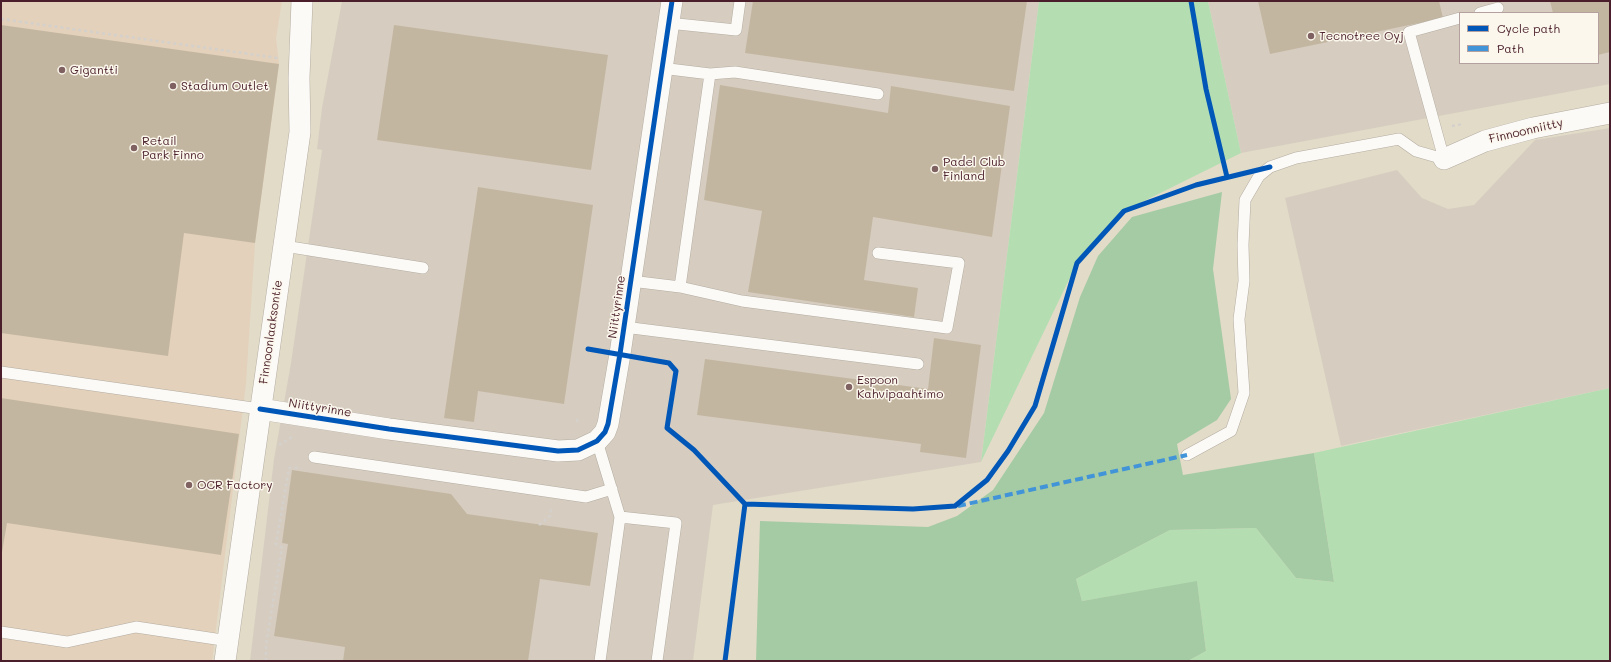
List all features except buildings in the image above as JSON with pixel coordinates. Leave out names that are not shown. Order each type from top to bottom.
[{"type":"street","name":"Finnoonlaaksontie","points":[[227,651],[300,132],[299,78],[302,1]]},
{"type":"street","name":"Niittyrinne","points":[[260,409],[389,429],[558,451],[578,450],[597,441],[605,432],[608,424],[631,281],[672,1]]},
{"type":"street","name":"Finnoonniitty","points":[[1444,159],[1485,141],[1533,128],[1610,113]]},
{"type":"lane","points":[[668,23],[736,30],[740,1]]},
{"type":"lane","points":[[1484,12],[1498,8]]},
{"type":"lane","points":[[1444,159],[1409,32],[1459,18]]},
{"type":"lane","points":[[661,68],[710,74],[735,72],[878,94]]},
{"type":"lane","points":[[680,287],[710,74]]},
{"type":"lane","points":[[1187,455],[1231,431],[1244,393],[1239,319],[1244,281],[1243,245],[1245,200],[1259,176],[1270,167],[1296,158],[1400,139],[1416,151],[1444,159]]},
{"type":"lane","points":[[284,246],[423,268]]},
{"type":"lane","points":[[631,281],[680,287],[742,301],[947,328],[960,263],[878,253]]},
{"type":"lane","points":[[624,326],[918,364]]},
{"type":"lane","points":[[1,372],[260,409]]},
{"type":"lane","points":[[597,441],[620,517],[600,661]]},
{"type":"lane","points":[[314,457],[586,498],[612,489]]},
{"type":"lane","points":[[620,517],[676,523],[657,661]]},
{"type":"lane","points":[[1,632],[67,642],[136,627],[227,651]]},
{"type":"path","points":[[1,18],[283,59]]},
{"type":"path","points":[[266,661],[266,646],[282,548],[276,544],[289,468],[302,468],[314,457]]},
{"type":"shaded area","points":[[1,1],[282,1],[276,38],[279,64],[255,243],[246,383],[212,661],[1,661]]},
{"type":"shaded area","points":[[342,1],[1039,1],[981,462],[713,505],[693,661],[250,661],[274,459],[291,363],[322,150],[317,149],[322,108]]},
{"type":"shaded area","points":[[1208,1],[1610,1],[1610,84],[1241,153]]},
{"type":"shaded area","points":[[1610,128],[1610,388],[1341,446],[1285,198],[1397,170],[1422,198],[1448,209],[1474,205],[1535,140]]},
{"type":"green space","points":[[1039,1],[1208,1],[1241,153],[1124,211],[1077,263],[981,462]]},
{"type":"green space","points":[[1222,192],[1213,269],[1231,399],[1217,420],[1177,444],[1183,475],[1314,453],[1334,582],[1296,578],[1256,528],[1170,530],[1076,579],[1082,601],[1197,581],[1206,651],[1188,661],[756,661],[760,521],[928,527],[957,516],[993,490],[1044,413],[1080,297],[1098,256],[1132,217]]},
{"type":"green space","points":[[1610,388],[1610,661],[1188,661],[1206,651],[1197,582],[1082,601],[1076,579],[1170,530],[1256,528],[1296,578],[1334,582],[1314,453]]},
{"type":"marked path","points":[[958,506],[1187,455]]},
{"type":"cycle path","points":[[260,409],[389,429],[558,451],[578,450],[597,441],[605,432],[608,424],[620,354],[672,1]]},
{"type":"cycle path","points":[[1191,1],[1206,89],[1227,177]]},
{"type":"cycle path","points":[[745,504],[913,509],[955,506],[987,480],[1008,451],[1035,406],[1077,263],[1124,211],[1196,185],[1270,167]]},
{"type":"cycle path","points":[[588,349],[669,363],[676,371],[667,428],[694,450],[745,504],[725,661]]},
{"type":"place","name":"Tecnotree Oyj","points":[[1311,36]]},
{"type":"place","name":"Gigantti","points":[[62,70]]},
{"type":"place","name":"Stadium Outlet","points":[[173,86]]},
{"type":"place","name":"Retail Park Finno","points":[[134,148]]},
{"type":"place","name":"Padel Club Finland","points":[[935,169]]},
{"type":"place","name":"Espoon Kahvipaahtimo","points":[[849,387]]},
{"type":"place","name":"OCR Factory","points":[[189,485]]}]
